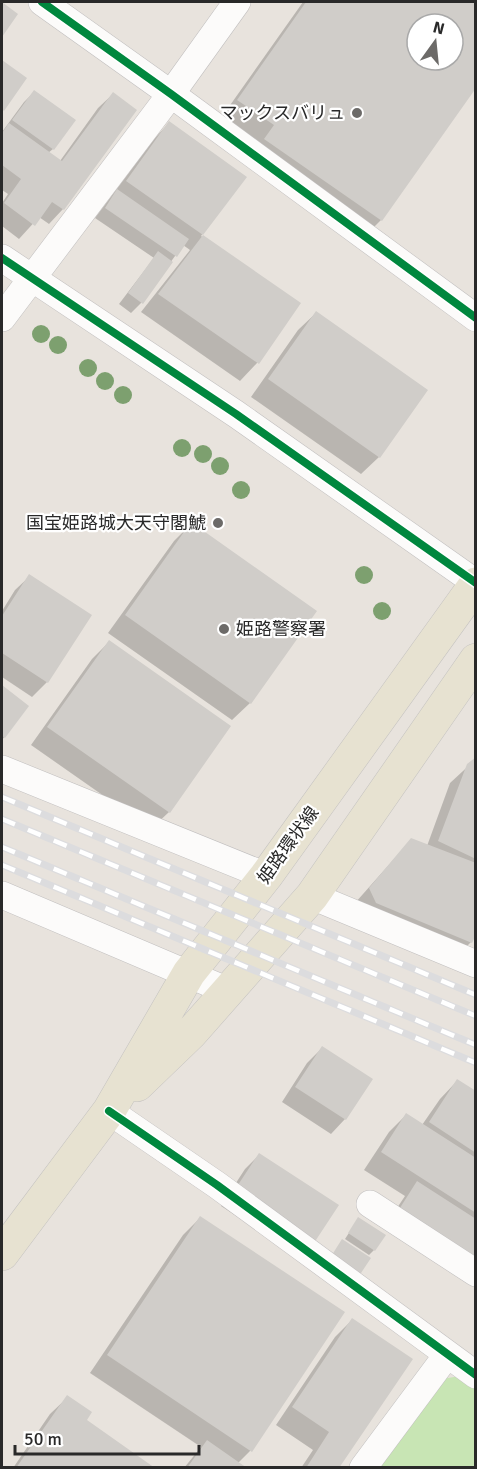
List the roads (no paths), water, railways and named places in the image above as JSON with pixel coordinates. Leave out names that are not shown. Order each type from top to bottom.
[{"type":"main road","name":"姫路環状線","points":[[2,1254],[109,1111],[189,973],[266,876],[476,584]]},
{"type":"main road","name":"姫路環状線","points":[[109,1111],[191,1033],[312,896],[476,660]]},
{"type":"street","points":[[42,2],[476,318]]},
{"type":"street","points":[[2,318],[171,94],[237,2]]},
{"type":"street","points":[[2,258],[236,414],[476,584]]},
{"type":"street","points":[[2,770],[266,876]]},
{"type":"street","points":[[2,895],[228,991]]},
{"type":"street","points":[[312,896],[476,964]]},
{"type":"street","points":[[109,1111],[217,1185],[476,1375]]},
{"type":"street","points":[[370,1204],[476,1274]]},
{"type":"street","points":[[363,1467],[447,1355]]},
{"type":"railway","points":[[2,797],[476,995]]},
{"type":"railway","points":[[2,819],[476,1016]]},
{"type":"railway","points":[[2,847],[476,1045]]},
{"type":"railway","points":[[2,865],[476,1063]]},
{"type":"place","name":"マックスバリュ","points":[[357,113]]},
{"type":"place","name":"国宝姫路城大天守閣鯱","points":[[218,523]]},
{"type":"place","name":"姫路警察署","points":[[224,629]]}]
